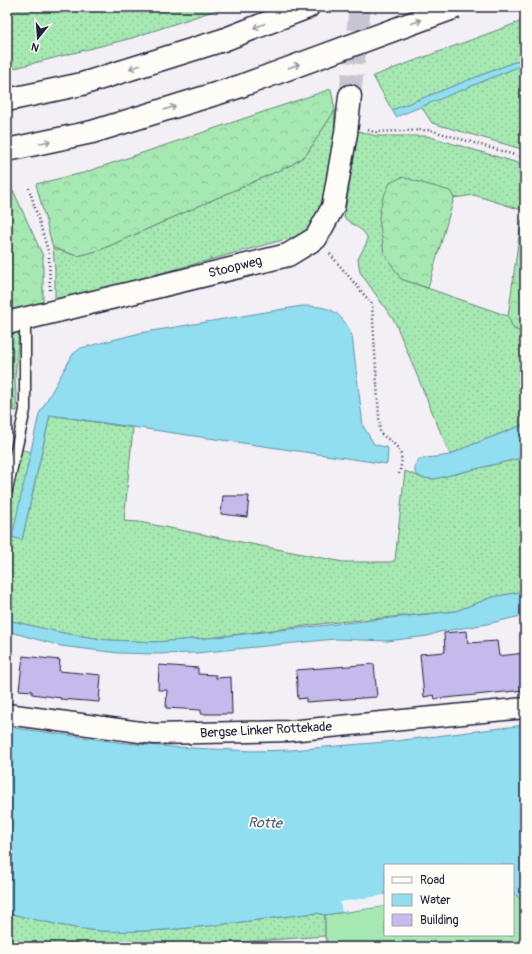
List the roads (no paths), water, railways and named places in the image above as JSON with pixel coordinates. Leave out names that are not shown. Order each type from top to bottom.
[{"type":"main road","points":[[7,100],[82,84],[223,40],[308,7]]},
{"type":"main road","points":[[7,150],[92,132],[238,87],[456,7]]},
{"type":"main road","name":"Stoopweg","points":[[16,321],[288,255],[316,238],[333,207],[346,133],[349,106]]},
{"type":"street","name":"Bergse Linker Rottekade","points":[[7,714],[155,734],[289,731],[525,708]]},
{"type":"lane","points":[[7,490],[25,410],[16,321]]},
{"type":"water","points":[[525,58],[525,64],[396,117],[392,110]]},
{"type":"water","points":[[302,306],[320,307],[333,311],[348,327],[352,336],[363,426],[374,444],[388,448],[387,464],[50,415],[22,540],[12,537],[39,414],[73,354],[81,348],[140,333]]},
{"type":"water","points":[[525,424],[525,457],[434,479],[422,478],[415,473],[415,465],[419,459],[450,455]]},
{"type":"water","points":[[525,591],[525,615],[487,624],[439,632],[428,636],[387,641],[335,639],[196,653],[118,653],[61,646],[7,631],[7,620],[63,633],[109,640],[156,642],[208,638],[456,611],[493,597]]},
{"type":"water","name":"Rotte","points":[[525,725],[525,904],[514,893],[514,864],[384,864],[384,906],[325,915],[317,913],[210,926],[156,930],[102,931],[54,924],[7,913],[7,727],[125,743],[253,751],[291,750],[396,741]]},
{"type":"tunnel","points":[[350,96],[360,7]]}]
